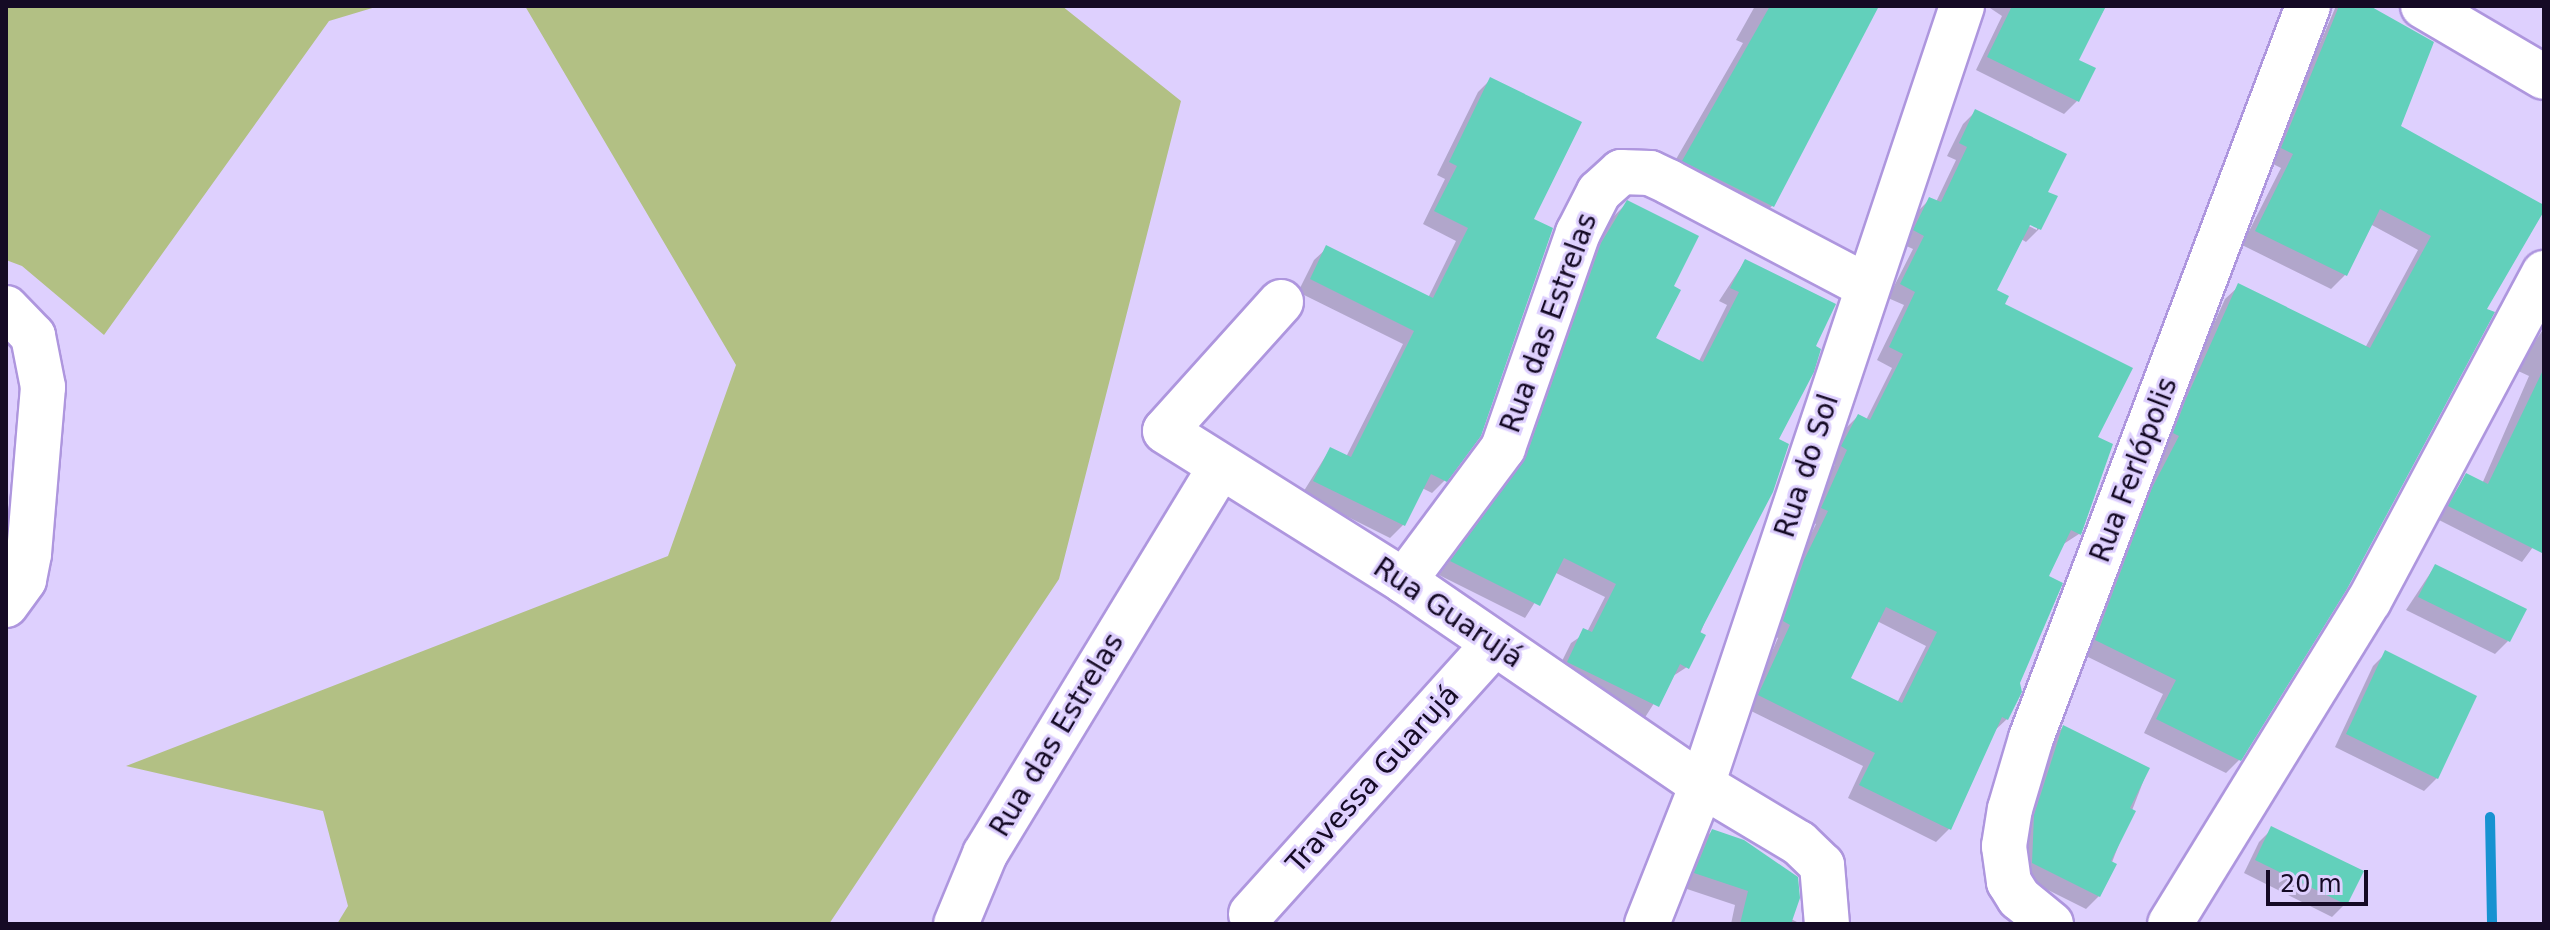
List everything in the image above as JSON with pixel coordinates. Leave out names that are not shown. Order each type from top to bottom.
[{"type":"street","name":"Rua do Sol","points":[[1647,924],[1702,785],[1866,286],[1962,6]]},
{"type":"street","name":"Rua Ferlópolis","points":[[2051,924],[2019,898],[2009,882],[2004,846],[2010,809],[2031,738],[2308,6]]},
{"type":"street","points":[[2423,6],[2544,77]]},
{"type":"street","name":"Rua das Estrelas","points":[[1404,581],[1503,448],[1578,233],[1599,192],[1621,172],[1650,173],[1866,286]]},
{"type":"street","points":[[2170,924],[2369,601],[2544,273]]},
{"type":"street","name":"Rua Guarujá","points":[[1281,302],[1165,431],[1219,469],[1404,581],[1702,785],[1817,859],[1825,874],[1827,924]]},
{"type":"street","points":[[6,308],[33,336],[43,387],[29,554],[24,580],[6,605]]},
{"type":"street","name":"Rua das Estrelas","points":[[956,924],[985,854],[1219,469]]},
{"type":"street","name":"Travessa Guarujá","points":[[1251,914],[1494,644]]},
{"type":"green space","points":[[6,6],[379,6],[329,21],[104,335],[22,266],[6,260]]},
{"type":"green space","points":[[525,6],[1062,6],[1181,101],[1059,579],[829,924],[337,924],[348,906],[323,811],[126,766],[668,556],[736,365]]},
{"type":"building","points":[[1770,6],[1879,6],[1774,207],[1682,161]]},
{"type":"building","points":[[2012,6],[2106,6],[2079,60],[2096,68],[2079,102],[1987,57]]},
{"type":"building","points":[[2339,6],[2370,6],[2434,42],[2401,126],[2544,205],[2544,211],[2487,309],[2495,312],[2347,589],[2241,761],[2156,719],[2176,680],[2095,640],[2152,488],[2179,436],[2173,433],[2186,399],[2238,283],[2370,348],[2431,236],[2380,209],[2347,276],[2255,231],[2293,154],[2281,148]]},
{"type":"building","points":[[1490,77],[1582,122],[1534,219],[1553,228],[1481,436],[1447,482],[1431,474],[1405,526],[1313,481],[1330,447],[1351,457],[1414,331],[1310,279],[1326,245],[1433,298],[1468,228],[1434,211],[1457,166],[1449,162]]},
{"type":"building","points":[[1975,109],[2067,154],[2048,192],[2058,196],[2041,230],[2030,225],[1997,290],[2009,296],[2005,304],[2133,368],[2098,437],[2113,444],[2081,535],[2071,530],[2049,576],[2063,583],[2020,683],[2022,692],[2008,720],[2002,717],[1951,830],[1859,785],[1875,753],[1758,695],[1790,625],[1783,621],[1804,560],[1828,511],[1821,508],[1847,450],[1841,446],[1858,414],[1870,420],[1903,354],[1889,347],[1915,292],[1900,284],[1924,236],[1913,230],[1929,197],[1941,202],[1967,147],[1959,143]],"holes":[[[1886,607],[1937,632],[1902,703],[1851,678]]]},
{"type":"building","points":[[1627,200],[1699,236],[1674,286],[1681,290],[1656,338],[1703,362],[1739,292],[1730,288],[1745,259],[1836,304],[1816,346],[1821,349],[1814,372],[1779,439],[1789,444],[1773,492],[1700,632],[1706,635],[1689,669],[1680,664],[1659,707],[1567,662],[1583,628],[1592,632],[1616,584],[1564,558],[1540,606],[1450,561],[1526,457],[1601,243]]},
{"type":"building","points":[[2544,368],[2544,554],[2448,506],[2466,473],[2488,484]]},
{"type":"building","points":[[2435,564],[2527,609],[2510,642],[2418,597]]},
{"type":"building","points":[[2385,650],[2477,696],[2438,779],[2346,734]]},
{"type":"building","points":[[2063,725],[2150,768],[2130,808],[2136,811],[2111,861],[2117,864],[2100,897],[2032,863],[2034,815]]},
{"type":"building","points":[[2271,826],[2364,871],[2347,905],[2255,860]]},
{"type":"building","points":[[1712,829],[1744,840],[1798,877],[1800,898],[1791,924],[1740,924],[1748,891],[1694,873]]},
{"type":"waterway","points":[[2490,817],[2492,924]]}]
